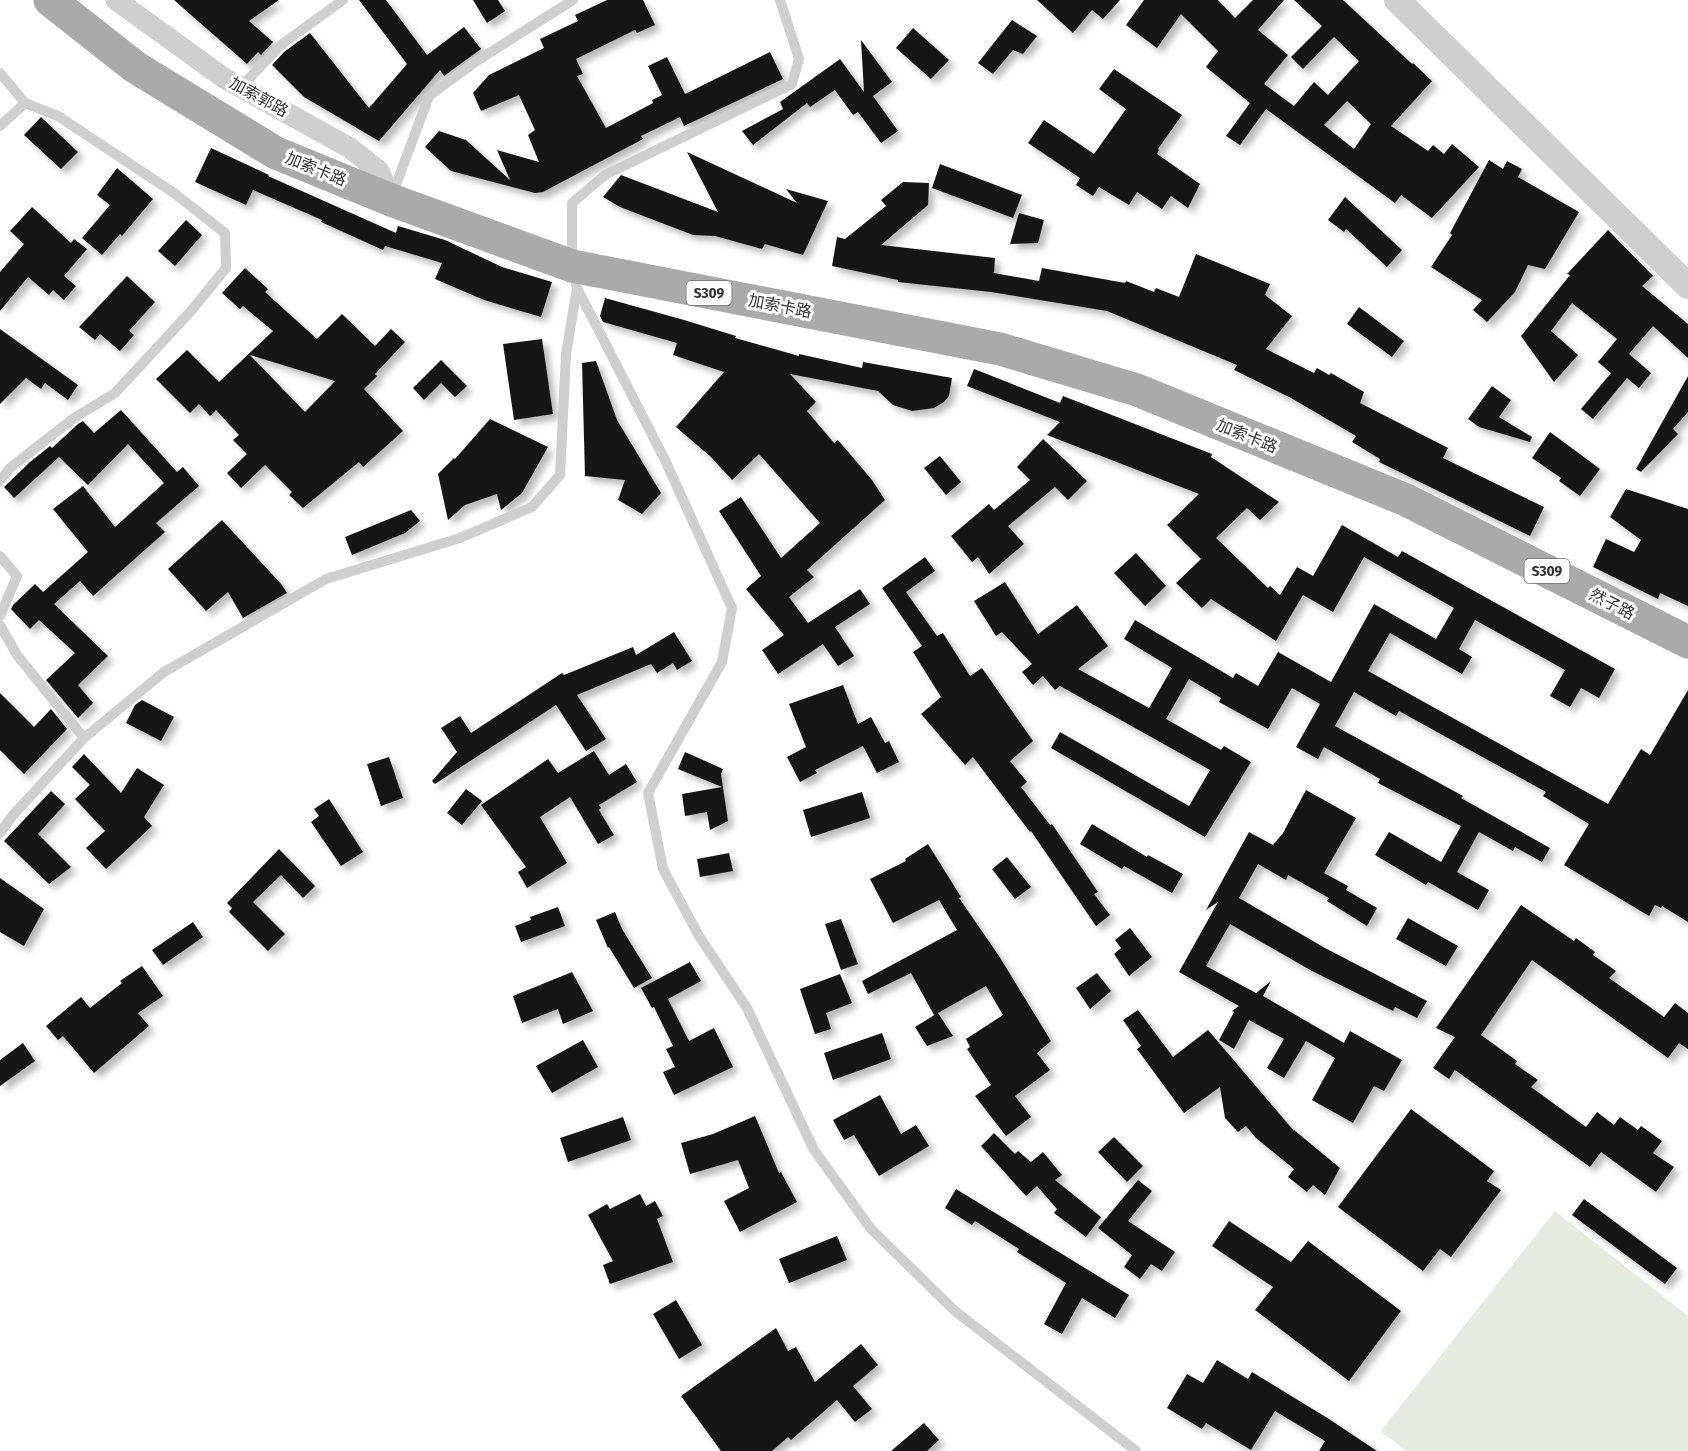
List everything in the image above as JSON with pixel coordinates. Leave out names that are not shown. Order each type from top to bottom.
[{"type":"main road","name":"加索卡路","points":[[50,0],[135,67],[276,153],[575,277],[999,349],[1137,390],[1407,500]]},
{"type":"main road","name":"然子路","points":[[1407,500],[1688,642]]},
{"type":"street","name":"加索郭路","points":[[116,0],[214,71],[350,148],[379,171],[391,200]]},
{"type":"street","points":[[1397,0],[1688,286]]},
{"type":"lane","points":[[241,87],[281,45],[342,0]]},
{"type":"lane","points":[[391,200],[429,96],[475,62],[573,0]]},
{"type":"lane","points":[[0,833],[13,815],[84,738],[164,672],[327,579],[460,538],[532,507],[560,475],[566,354],[575,277],[572,203],[605,175],[792,84],[799,59],[780,0]]},
{"type":"lane","points":[[0,72],[25,103],[58,116],[174,193],[225,233],[226,268],[191,311],[115,393],[74,418],[10,468],[0,480]]},
{"type":"lane","points":[[0,126],[25,103]]},
{"type":"lane","points":[[575,277],[665,460],[732,608],[722,662],[648,793],[663,869],[699,936],[747,1008],[814,1150],[871,1230],[955,1311],[1136,1451]]},
{"type":"lane","points":[[0,556],[17,576],[0,615]]},
{"type":"lane","points":[[0,625],[17,655],[84,738]]},
{"type":"shaded area","points":[[1555,1211],[1688,1316],[1688,1451],[1406,1451],[1381,1431]]},
{"type":"building","points":[[174,0],[279,0],[249,21],[273,42],[261,55],[258,52],[247,64]]},
{"type":"building","points":[[359,0],[386,0],[427,55],[464,27],[481,49],[444,76],[440,70],[379,141],[304,97],[272,65],[284,52],[310,33],[369,108],[407,64]]},
{"type":"building","points":[[473,0],[498,0],[505,11],[487,23]]},
{"type":"building","points":[[607,0],[643,0],[655,25],[637,33],[635,30],[576,59],[583,74],[577,76],[606,128],[653,103],[652,100],[662,95],[648,66],[667,57],[685,94],[770,52],[783,79],[684,126],[680,117],[641,136],[643,139],[543,192],[535,193],[451,171],[425,147],[439,131],[466,140],[510,180],[497,150],[539,162],[528,135],[535,130],[519,95],[481,111],[473,93],[489,75],[544,48],[540,39],[578,21],[575,15]]},
{"type":"building","points":[[1037,0],[1120,0],[1103,19],[1092,10],[1073,33]]},
{"type":"building","points":[[1144,0],[1218,0],[1235,18],[1253,0],[1284,0],[1258,30],[1288,55],[1264,84],[1294,106],[1314,82],[1328,95],[1359,61],[1334,37],[1303,69],[1291,57],[1322,26],[1294,0],[1343,0],[1432,81],[1391,126],[1428,151],[1433,145],[1444,154],[1452,144],[1479,167],[1432,218],[1401,195],[1395,203],[1266,109],[1240,145],[1226,136],[1250,103],[1206,67],[1218,51],[1181,14],[1157,48],[1126,25]],"holes":[[[1347,101],[1371,124],[1354,149],[1324,125]]]},
{"type":"building","points":[[1012,20],[1037,36],[1023,54],[1013,50],[993,74],[978,63]]},
{"type":"building","points":[[913,28],[949,60],[931,79],[896,48]]},
{"type":"building","points":[[861,40],[892,82],[873,96],[898,131],[881,143],[858,112],[853,115],[835,90],[810,107],[807,103],[753,145],[742,131],[783,109],[780,102],[840,59],[864,92]]},
{"type":"building","points":[[1114,69],[1182,115],[1158,149],[1157,154],[1200,184],[1188,208],[1171,196],[1162,209],[1137,192],[1129,205],[1099,187],[1093,196],[1076,185],[1080,178],[1028,143],[1044,120],[1094,154],[1126,109],[1099,89]]},
{"type":"building","points":[[41,117],[78,152],[61,169],[24,135]]},
{"type":"building","points":[[211,148],[396,233],[398,226],[445,240],[502,267],[552,282],[541,317],[484,300],[435,279],[442,263],[385,246],[383,250],[253,190],[246,205],[195,182]]},
{"type":"building","points":[[687,152],[797,203],[786,189],[828,201],[803,255],[765,244],[762,249],[715,236],[693,235],[620,207],[603,197],[621,175],[718,212]]},
{"type":"building","points":[[1489,160],[1503,169],[1507,161],[1522,169],[1518,177],[1579,212],[1545,269],[1528,265],[1515,292],[1487,322],[1473,310],[1482,300],[1431,267],[1452,235],[1450,233]]},
{"type":"building","points":[[940,164],[1022,195],[1013,218],[932,188]]},
{"type":"building","points":[[117,168],[153,199],[122,236],[120,234],[102,255],[82,238],[110,205],[97,195]]},
{"type":"building","points":[[903,182],[929,183],[928,205],[881,245],[995,258],[994,273],[1039,281],[1042,268],[1125,283],[1126,281],[1154,292],[1156,288],[1179,297],[1196,254],[1270,284],[1265,295],[1292,316],[1266,349],[1314,373],[1317,368],[1329,375],[1331,373],[1364,392],[1360,403],[1448,448],[1443,458],[1544,507],[1530,536],[1379,462],[1380,459],[1352,442],[1356,436],[1291,398],[1234,370],[1237,365],[1107,311],[991,292],[898,282],[898,280],[832,266],[837,237],[845,239],[886,206],[881,200]]},
{"type":"building","points":[[1345,197],[1402,250],[1387,267],[1346,229],[1344,232],[1328,220]]},
{"type":"building","points":[[32,207],[71,243],[74,239],[87,249],[64,276],[76,286],[64,300],[53,290],[49,295],[28,277],[0,311],[0,272],[24,244],[10,231]]},
{"type":"building","points":[[1019,213],[1044,220],[1038,243],[1010,244]]},
{"type":"building","points":[[186,220],[202,235],[175,266],[158,251]]},
{"type":"building","points":[[1608,230],[1653,276],[1642,286],[1688,324],[1688,358],[1653,326],[1629,354],[1651,373],[1639,388],[1627,378],[1593,419],[1581,409],[1611,373],[1598,362],[1617,339],[1572,303],[1551,331],[1578,355],[1554,382],[1521,336],[1570,275],[1567,274]]},
{"type":"building","points":[[245,268],[268,289],[265,292],[317,339],[342,314],[375,346],[391,329],[405,342],[364,389],[403,431],[363,467],[359,462],[303,508],[289,495],[292,492],[265,465],[241,488],[227,473],[247,454],[233,440],[239,435],[216,410],[210,416],[199,404],[190,413],[156,379],[187,350],[219,382],[273,331],[243,306],[240,309],[222,293]],"holes":[[[250,355],[335,381],[305,412]]]},
{"type":"building","points":[[127,276],[155,302],[129,331],[134,335],[120,351],[100,334],[95,340],[79,327]]},
{"type":"building","points":[[605,298],[799,356],[799,354],[862,368],[863,362],[952,378],[949,396],[944,402],[934,408],[912,411],[893,405],[878,391],[790,374],[816,402],[807,411],[834,443],[838,440],[872,480],[885,500],[807,570],[814,577],[789,597],[808,623],[860,589],[870,604],[835,627],[854,656],[838,666],[823,644],[778,674],[762,650],[784,635],[746,589],[761,576],[719,511],[741,497],[781,558],[820,523],[759,454],[732,480],[711,457],[676,427],[724,372],[673,355],[677,343],[603,322],[600,316]]},
{"type":"building","points":[[1359,307],[1404,341],[1392,357],[1347,324]]},
{"type":"building","points":[[0,329],[78,385],[68,400],[45,383],[41,389],[26,378],[0,404]]},
{"type":"building","points":[[542,339],[553,414],[514,420],[503,344]]},
{"type":"building","points":[[441,360],[467,386],[455,397],[441,383],[424,400],[413,388]]},
{"type":"building","points":[[596,361],[617,420],[661,493],[642,514],[618,500],[625,480],[585,476],[582,363]]},
{"type":"building","points":[[974,369],[1060,403],[1063,396],[1212,454],[1211,457],[1279,502],[1260,520],[1247,508],[1216,538],[1268,588],[1270,586],[1280,595],[1297,567],[1313,576],[1342,525],[1398,557],[1402,551],[1615,669],[1599,698],[1581,688],[1570,707],[1550,696],[1565,670],[1475,620],[1459,649],[1472,657],[1462,674],[1390,633],[1368,671],[1608,804],[1641,749],[1650,755],[1688,690],[1688,922],[1662,906],[1661,908],[1655,905],[1649,916],[1564,865],[1589,824],[1543,796],[1546,792],[1399,711],[1396,716],[1354,692],[1335,726],[1463,796],[1461,798],[1550,848],[1542,862],[1515,847],[1513,851],[1479,832],[1457,872],[1489,890],[1478,910],[1428,882],[1426,885],[1375,855],[1389,832],[1441,862],[1461,826],[1378,783],[1380,779],[1324,747],[1318,759],[1296,747],[1320,704],[1292,688],[1268,729],[1219,702],[1221,698],[1189,679],[1166,719],[1221,750],[1224,746],[1251,762],[1205,837],[1051,748],[1060,732],[1189,806],[1210,770],[1060,686],[1055,690],[1043,676],[1033,685],[1022,672],[1032,664],[1002,632],[996,636],[974,601],[1005,582],[1038,634],[1077,605],[1108,646],[1078,669],[1149,708],[1172,668],[1124,639],[1135,620],[1233,678],[1236,673],[1258,686],[1278,652],[1331,682],[1374,604],[1436,639],[1454,608],[1364,557],[1333,612],[1303,595],[1276,641],[1211,599],[1202,608],[1176,583],[1201,559],[1167,525],[1199,494],[1047,435],[1060,422],[967,386]]},
{"type":"building","points":[[1688,376],[1688,412],[1673,429],[1678,434],[1641,472],[1636,469]]},
{"type":"building","points":[[1492,386],[1511,400],[1499,417],[1532,437],[1530,442],[1479,427],[1468,419]]},
{"type":"building","points":[[121,410],[177,472],[183,467],[199,486],[156,523],[165,532],[93,596],[80,581],[54,604],[108,656],[78,685],[93,703],[78,718],[46,680],[75,653],[39,620],[30,629],[11,609],[35,584],[43,592],[88,552],[53,509],[83,486],[115,527],[164,483],[128,444],[88,485],[59,457],[14,498],[4,487],[30,462],[50,446],[52,448],[78,424],[83,421],[94,433]]},
{"type":"building","points":[[490,419],[548,447],[522,493],[501,510],[497,494],[465,505],[448,520],[438,474],[455,459]]},
{"type":"building","points":[[1550,432],[1600,469],[1580,496],[1559,481],[1561,478],[1532,458]]},
{"type":"building","points":[[1043,439],[1087,481],[1068,500],[1055,487],[1008,526],[1024,544],[989,574],[978,557],[972,562],[951,536],[989,504],[994,510],[1030,480],[1017,467]]},
{"type":"building","points":[[940,456],[961,482],[946,495],[924,468]]},
{"type":"building","points":[[1626,489],[1688,509],[1688,606],[1660,593],[1658,599],[1593,567],[1606,539],[1634,552],[1641,540],[1610,517]]},
{"type":"building","points":[[411,510],[420,521],[405,533],[352,555],[345,537]]},
{"type":"building","points":[[222,520],[287,593],[243,618],[228,592],[206,611],[168,569]]},
{"type":"building","points":[[1136,553],[1166,586],[1145,606],[1114,573]]},
{"type":"building","points":[[925,557],[935,571],[906,592],[937,636],[943,633],[970,676],[982,668],[1033,741],[1010,761],[1027,782],[1021,787],[1050,825],[1052,824],[1098,892],[1094,894],[1110,915],[1096,926],[1031,831],[973,757],[965,765],[921,714],[941,697],[913,652],[922,646],[882,588]]},
{"type":"building","points":[[674,632],[692,661],[677,670],[673,663],[657,673],[651,664],[577,695],[606,739],[586,751],[556,705],[435,784],[432,781],[457,752],[441,728],[460,716],[471,733],[562,673],[564,675],[633,647],[636,655]]},
{"type":"building","points":[[843,685],[858,724],[871,717],[885,743],[889,741],[899,762],[877,773],[863,746],[815,770],[817,773],[800,782],[787,757],[806,747],[789,704]]},
{"type":"building","points":[[0,693],[34,727],[51,709],[67,729],[24,774],[0,750]]},
{"type":"building","points":[[142,700],[174,717],[161,741],[126,723],[135,705]]},
{"type":"building","points":[[594,751],[609,775],[626,764],[637,782],[599,805],[601,808],[599,810],[614,835],[598,844],[570,797],[540,817],[567,863],[527,888],[518,872],[526,867],[481,805],[548,759],[558,773]]},
{"type":"building","points":[[685,752],[723,769],[721,774],[728,821],[710,830],[707,812],[685,816],[682,794],[722,787],[678,769]]},
{"type":"building","points":[[84,754],[121,793],[137,768],[164,785],[144,817],[152,826],[106,869],[86,848],[105,831],[75,799],[90,785],[72,767]]},
{"type":"building","points":[[389,757],[403,798],[381,806],[367,764]]},
{"type":"building","points":[[466,789],[482,801],[462,825],[447,813]]},
{"type":"building","points":[[1306,790],[1356,818],[1324,873],[1348,886],[1346,890],[1377,908],[1367,926],[1327,901],[1329,898],[1288,875],[1286,880],[1258,864],[1239,898],[1325,948],[1427,1001],[1417,1018],[1395,1007],[1393,1011],[1312,971],[1230,924],[1206,966],[1256,993],[1271,981],[1263,996],[1344,1043],[1350,1031],[1402,1060],[1384,1091],[1374,1086],[1353,1123],[1312,1100],[1335,1058],[1306,1041],[1284,1078],[1267,1068],[1284,1039],[1249,1020],[1234,1049],[1219,1040],[1234,1012],[1232,1011],[1239,1006],[1179,972],[1218,902],[1206,910],[1249,832],[1273,845],[1283,833]]},
{"type":"building","points":[[51,791],[65,804],[38,834],[71,867],[49,884],[4,841]]},
{"type":"building","points":[[862,792],[870,818],[811,837],[803,810]]},
{"type":"building","points":[[329,799],[363,852],[341,866],[311,822],[319,816],[314,809]]},
{"type":"building","points":[[1092,824],[1147,857],[1148,855],[1183,874],[1172,893],[1124,866],[1122,869],[1080,844]]},
{"type":"building","points":[[928,844],[961,897],[959,898],[999,956],[1051,1041],[1037,1053],[1050,1070],[1015,1096],[1031,1117],[1006,1136],[975,1096],[991,1085],[967,1049],[970,1047],[966,1039],[1003,1015],[986,986],[938,1013],[953,1036],[927,1046],[915,1027],[936,1014],[934,1015],[911,973],[868,994],[862,981],[957,930],[939,900],[893,923],[870,879],[906,861],[905,859]]},
{"type":"building","points":[[279,849],[315,886],[303,898],[281,875],[253,902],[285,934],[268,951],[229,912],[232,908],[227,903]]},
{"type":"building","points":[[729,853],[733,871],[700,877],[697,859]]},
{"type":"building","points":[[1007,857],[1031,887],[1015,899],[992,869]]},
{"type":"building","points":[[0,878],[44,909],[24,946],[0,932]]},
{"type":"building","points":[[1521,905],[1574,941],[1576,938],[1595,952],[1593,955],[1616,971],[1609,978],[1664,1017],[1675,1003],[1688,1013],[1688,1049],[1679,1043],[1668,1058],[1532,960],[1481,1035],[1517,1061],[1515,1064],[1538,1080],[1531,1087],[1586,1127],[1597,1112],[1614,1125],[1620,1117],[1638,1130],[1641,1126],[1662,1141],[1653,1153],[1674,1167],[1656,1192],[1601,1152],[1590,1167],[1455,1070],[1449,1079],[1433,1068],[1455,1037],[1436,1028]]},
{"type":"building","points":[[558,907],[565,926],[521,942],[515,926],[531,920],[530,917]]},
{"type":"building","points":[[615,912],[622,929],[652,978],[634,988],[608,948],[596,920]]},
{"type":"building","points":[[1408,918],[1458,946],[1446,966],[1396,939]]},
{"type":"building","points":[[841,919],[858,964],[841,970],[825,924]]},
{"type":"building","points":[[193,922],[203,937],[163,965],[152,950]]},
{"type":"building","points":[[1130,928],[1152,957],[1129,976],[1114,954],[1121,948],[1115,940]]},
{"type":"building","points":[[690,962],[701,981],[668,999],[689,1041],[714,1028],[733,1067],[674,1095],[663,1072],[675,1067],[666,1049],[673,1046],[654,1007],[652,1008],[641,988]]},
{"type":"building","points":[[142,966],[163,996],[138,1013],[149,1026],[94,1073],[63,1036],[58,1040],[46,1026],[81,997],[90,1008],[122,983],[120,981]]},
{"type":"building","points":[[572,972],[593,1011],[563,1024],[558,1009],[522,1023],[513,996]]},
{"type":"building","points":[[1097,973],[1111,991],[1090,1009],[1076,988]]},
{"type":"building","points":[[840,974],[852,1003],[826,1013],[831,1029],[815,1034],[800,989]]},
{"type":"building","points":[[1138,1010],[1173,1057],[1208,1030],[1294,1131],[1340,1168],[1325,1195],[1313,1185],[1307,1192],[1288,1177],[1294,1169],[1256,1138],[1246,1126],[1238,1132],[1225,1118],[1220,1087],[1184,1113],[1137,1049],[1141,1046],[1123,1020]]},
{"type":"building","points":[[882,1033],[891,1059],[833,1080],[824,1053]]},
{"type":"building","points":[[583,1040],[598,1067],[552,1093],[536,1066]]},
{"type":"building","points":[[23,1043],[35,1061],[0,1086],[0,1060]]},
{"type":"building","points":[[880,1095],[901,1134],[916,1125],[929,1146],[879,1176],[854,1135],[844,1140],[833,1120]]},
{"type":"building","points":[[1411,1109],[1494,1171],[1487,1181],[1501,1190],[1451,1257],[1440,1249],[1423,1271],[1338,1207]]},
{"type":"building","points":[[755,1116],[779,1173],[781,1172],[797,1202],[740,1232],[724,1201],[749,1188],[738,1160],[690,1174],[681,1143],[713,1134]]},
{"type":"building","points":[[623,1117],[631,1140],[568,1162],[560,1138]]},
{"type":"building","points":[[994,1133],[1015,1154],[1018,1151],[1031,1162],[1043,1152],[1062,1175],[1055,1180],[1101,1217],[1086,1237],[1054,1213],[1057,1209],[1037,1186],[1026,1196],[981,1146]]},
{"type":"building","points":[[1114,1137],[1143,1166],[1127,1182],[1098,1152]]},
{"type":"building","points":[[1138,1180],[1152,1191],[1128,1221],[1175,1252],[1162,1271],[1151,1264],[1140,1279],[1124,1267],[1132,1255],[1098,1228]]},
{"type":"building","points":[[956,1189],[1129,1295],[1115,1318],[1082,1298],[1062,1334],[1044,1324],[1066,1283],[1017,1252],[1019,1249],[975,1221],[972,1225],[945,1208]]},
{"type":"building","points":[[640,1194],[646,1206],[655,1201],[663,1216],[657,1219],[673,1262],[610,1284],[603,1265],[613,1261],[588,1215],[607,1204],[610,1209]]},
{"type":"building","points":[[1584,1199],[1677,1268],[1665,1284],[1572,1215]]},
{"type":"building","points":[[1229,1221],[1291,1262],[1308,1241],[1401,1311],[1349,1381],[1255,1310],[1273,1287],[1212,1246]]},
{"type":"building","points":[[837,1236],[847,1260],[789,1283],[779,1259]]},
{"type":"building","points":[[676,1300],[702,1345],[679,1359],[653,1314]]},
{"type":"building","points":[[776,1328],[788,1351],[796,1347],[815,1382],[861,1344],[878,1365],[853,1386],[872,1409],[855,1422],[837,1400],[791,1440],[788,1437],[772,1451],[721,1451],[681,1396]]},
{"type":"building","points":[[1217,1360],[1248,1379],[1252,1372],[1377,1451],[1319,1451],[1325,1441],[1275,1411],[1251,1450],[1206,1423],[1202,1429],[1167,1408],[1187,1374],[1203,1383]]},
{"type":"building","points":[[924,1423],[939,1440],[927,1451],[891,1451]]}]
